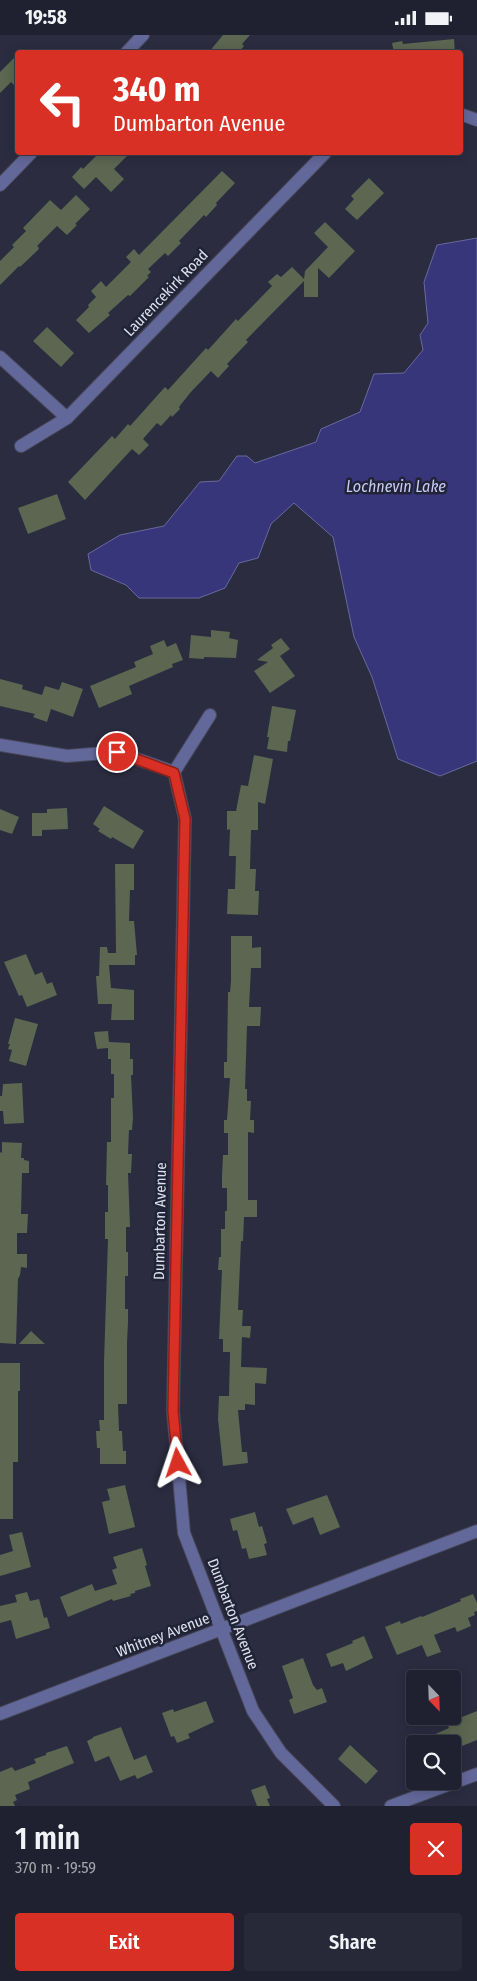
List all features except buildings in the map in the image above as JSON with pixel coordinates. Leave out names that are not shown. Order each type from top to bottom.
[{"type":"street","points":[[129,50],[143,35]]},
{"type":"street","points":[[463,115],[477,120]]},
{"type":"street","points":[[0,185],[29,155]]},
{"type":"street","name":"Laurencekirk Road","points":[[21,446],[68,418],[323,155]]},
{"type":"street","points":[[0,357],[68,418]]},
{"type":"street","points":[[0,745],[67,756],[117,752],[174,773],[210,715]]},
{"type":"street","name":"Dumbarton Avenue","points":[[174,773],[185,819],[173,1411],[184,1533],[253,1711],[281,1753],[334,1806]]},
{"type":"street","name":"Whitney Avenue","points":[[0,1714],[477,1531]]},
{"type":"street","points":[[391,1806],[477,1774]]},
{"type":"water","name":"Lochnevin Lake","points":[[477,238],[477,761],[440,776],[398,759],[372,677],[354,637],[333,537],[294,503],[271,524],[258,558],[239,563],[225,588],[199,598],[139,598],[126,585],[91,570],[88,554],[120,535],[164,526],[200,482],[219,481],[237,456],[247,456],[255,463],[316,442],[321,429],[360,412],[374,374],[404,373],[423,350],[420,335],[428,323],[424,282],[437,245]]},
{"type":"route","points":[[117,752],[174,773],[185,819],[173,1411],[178,1463]]}]
